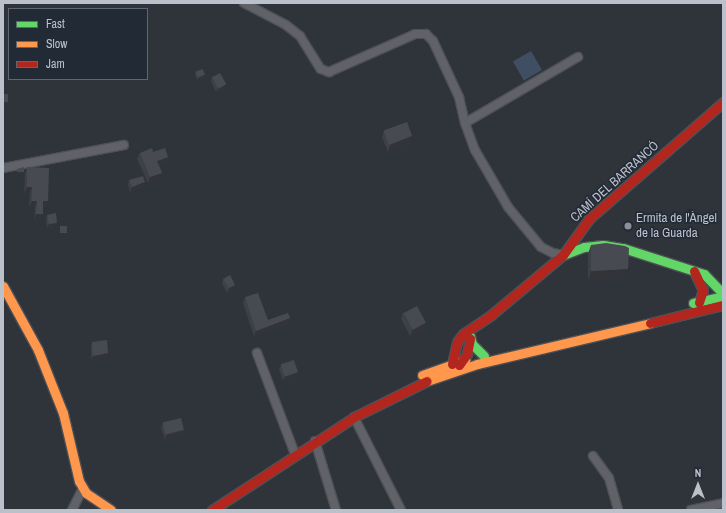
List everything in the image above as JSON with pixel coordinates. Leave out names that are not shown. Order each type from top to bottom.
[{"type":"main road","name":"CAMÍ DEL BARRANCÓ","points":[[452,364],[456,353],[457,342],[470,334],[563,255],[589,219],[723,102]]},
{"type":"main road","points":[[354,417],[370,404],[405,383],[466,357],[484,356],[723,296],[717,285],[704,274],[622,248],[603,245],[584,247],[563,255]]},
{"type":"main road","points":[[694,271],[703,290],[713,299]]},
{"type":"main road","points":[[683,313],[706,304],[713,299],[717,285]]},
{"type":"main road","points":[[3,286],[31,337],[63,413],[79,481],[83,488],[97,503],[111,510]]},
{"type":"main road","points":[[699,302],[703,290]]},
{"type":"main road","points":[[212,510],[295,454],[354,417],[430,380],[478,364],[683,313],[723,305]]},
{"type":"main road","points":[[470,334],[484,356]]},
{"type":"main road","points":[[430,380],[437,372],[458,366],[466,357],[470,334]]},
{"type":"main road","points":[[456,353],[466,357],[471,362],[539,346],[546,347]]},
{"type":"street","points":[[244,3],[286,26],[300,36],[321,69],[329,72],[401,39],[415,34],[426,34],[433,41],[459,97],[464,122],[475,150],[508,207],[541,247],[553,253],[563,255]]},
{"type":"street","points":[[464,122],[578,57]]},
{"type":"street","points":[[3,168],[124,145]]},
{"type":"street","points":[[257,353],[295,454]]},
{"type":"street","points":[[354,417],[401,510]]},
{"type":"street","points":[[315,441],[336,510]]},
{"type":"street","points":[[593,456],[609,478],[618,510]]},
{"type":"street","points":[[72,510],[83,488]]},
{"type":"street","points":[[691,510],[723,503]]},
{"type":"water","points":[[531,51],[542,70],[524,81],[513,62]]},
{"type":"building","points":[[203,69],[205,75],[197,77],[195,71]]},
{"type":"building","points":[[220,73],[226,84],[218,89],[212,77]]},
{"type":"building","points":[[3,94],[8,94],[8,102],[3,102]]},
{"type":"building","points":[[407,122],[412,136],[389,145],[384,131]]},
{"type":"building","points":[[152,148],[153,152],[165,148],[168,157],[157,161],[162,173],[150,177],[140,153]]},
{"type":"building","points":[[24,167],[24,172],[17,172],[17,169]]},
{"type":"building","points":[[27,167],[49,168],[48,201],[43,201],[43,214],[36,214],[37,201],[32,201],[32,187],[27,187]]},
{"type":"building","points":[[143,176],[145,182],[132,187],[129,180]]},
{"type":"building","points":[[56,213],[57,223],[49,224],[47,215]]},
{"type":"building","points":[[60,226],[67,226],[67,233],[60,233]]},
{"type":"building","points":[[606,243],[629,248],[628,269],[591,271],[591,245]]},
{"type":"building","points":[[230,275],[235,285],[229,288],[223,279]]},
{"type":"building","points":[[258,293],[268,320],[288,313],[290,318],[256,331],[245,297]]},
{"type":"building","points":[[417,306],[426,323],[413,330],[404,313]]},
{"type":"building","points":[[107,340],[108,353],[93,356],[92,342]]},
{"type":"building","points":[[294,360],[298,372],[285,377],[281,364]]},
{"type":"building","points":[[181,418],[184,430],[165,434],[163,423]]},
{"type":"traffic: fast","points":[[563,255],[584,247],[603,245],[623,248],[704,274],[723,294]]},
{"type":"traffic: fast","points":[[693,303],[723,296]]},
{"type":"traffic: fast","points":[[470,336],[472,344],[484,356]]},
{"type":"traffic: slow","points":[[3,286],[38,350],[63,413],[79,481],[86,493],[111,510]]},
{"type":"traffic: slow","points":[[427,381],[477,364],[650,323]]},
{"type":"traffic: slow","points":[[422,375],[465,360]]},
{"type":"traffic: jam","points":[[452,364],[457,342],[463,334],[491,315],[563,255],[589,219],[723,102]]},
{"type":"traffic: jam","points":[[694,271],[703,290],[699,302]]},
{"type":"traffic: jam","points":[[650,323],[723,305]]},
{"type":"traffic: jam","points":[[459,365],[467,354],[470,338]]},
{"type":"traffic: jam","points":[[212,510],[354,417],[427,381]]},
{"type":"place","name":"Ermita de l'Àngel de la Guarda","points":[[628,226]]}]
